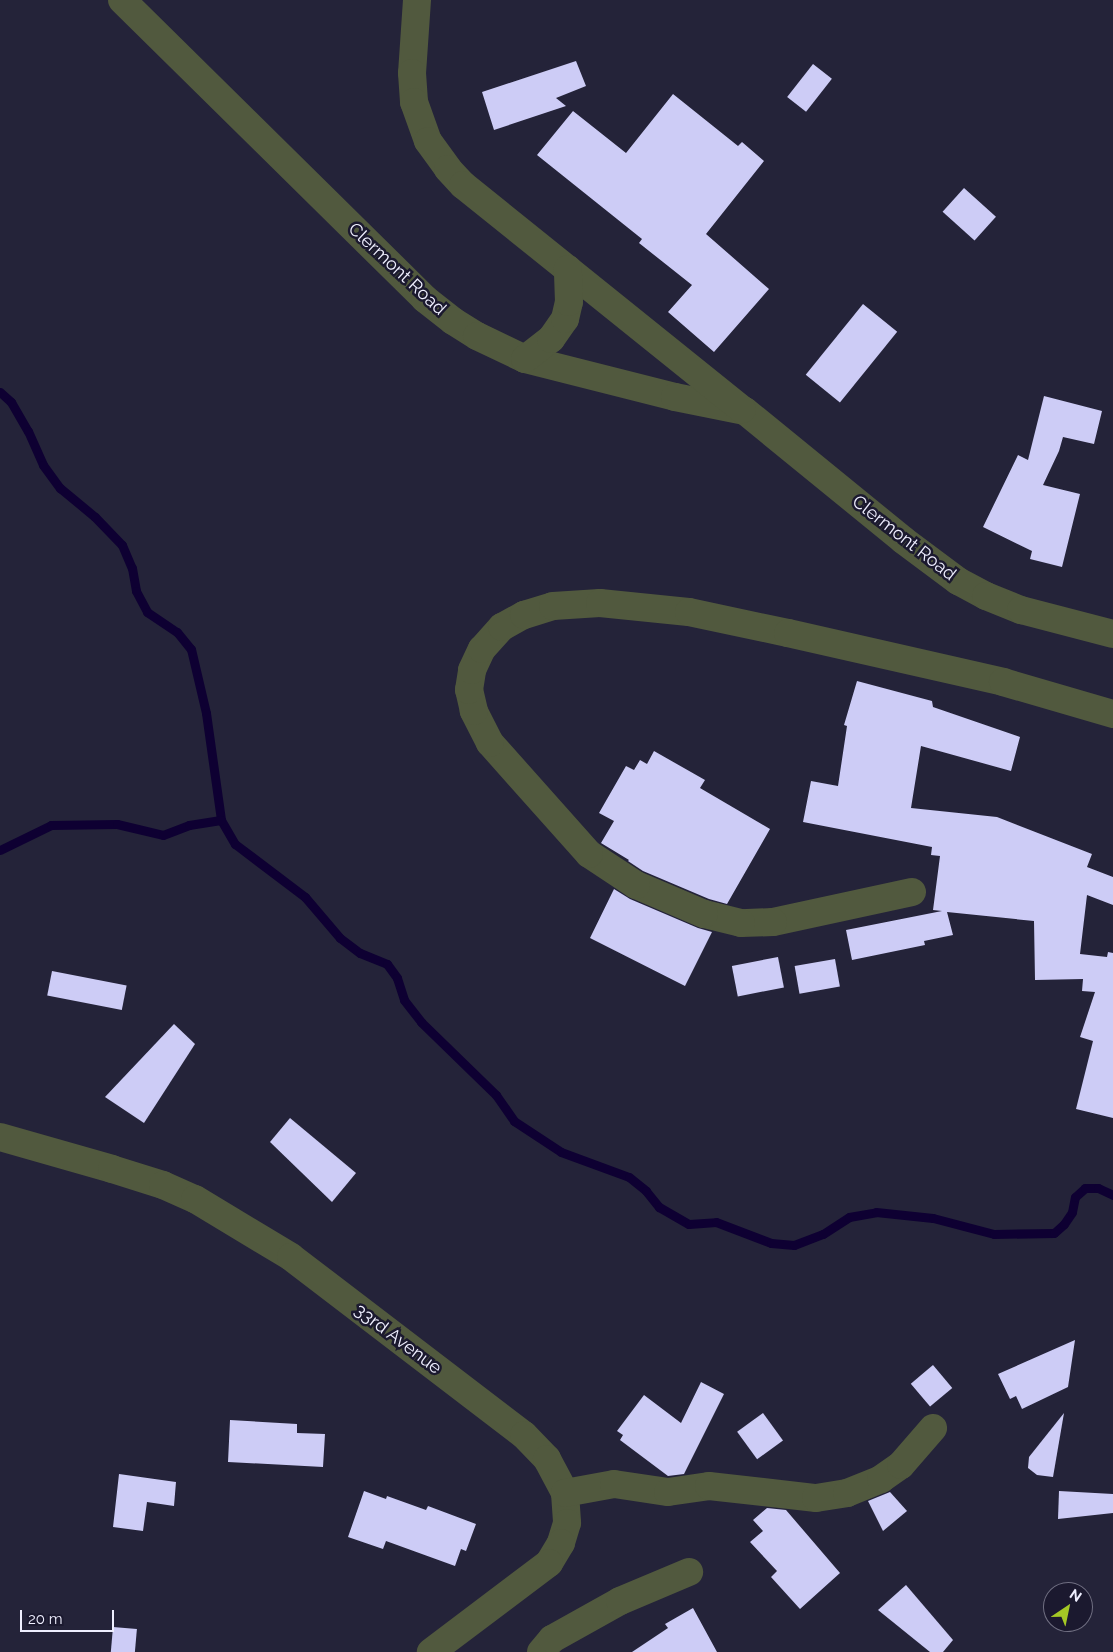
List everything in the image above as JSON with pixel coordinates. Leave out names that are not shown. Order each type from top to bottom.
[{"type":"street","name":"Clermont Road","points":[[122,0],[425,299],[476,336],[525,359],[675,397],[745,412]]},
{"type":"street","name":"Clermont Road","points":[[416,0],[412,73],[414,102],[428,141],[448,169],[463,184],[902,540],[958,581],[986,596],[1021,610],[1113,634]]},
{"type":"street","points":[[525,359],[551,339],[566,319],[570,302],[568,269]]},
{"type":"street","points":[[912,892],[773,922],[741,923],[704,914],[636,885],[589,854],[490,743],[474,711],[469,690],[472,670],[482,649],[502,627],[524,615],[553,606],[610,604],[689,612],[1003,682],[1113,714]]},
{"type":"street","name":"33rd Avenue","points":[[0,1137],[163,1185],[195,1200],[291,1257],[524,1435],[547,1459],[565,1493],[567,1523],[561,1543],[549,1563],[431,1652]]},
{"type":"street","points":[[565,1493],[614,1484],[668,1492],[709,1486],[816,1498],[848,1493],[881,1479],[901,1465],[933,1428]]},
{"type":"street","points":[[541,1652],[552,1639],[620,1600],[690,1572]]},
{"type":"building","points":[[576,61],[586,86],[556,98],[566,106],[494,130],[482,92]]},
{"type":"building","points":[[813,64],[832,79],[806,112],[787,97]]},
{"type":"building","points":[[673,94],[738,146],[742,142],[764,161],[706,234],[769,289],[714,352],[668,312],[692,285],[639,243],[642,239],[537,155],[573,111],[626,153]]},
{"type":"building","points":[[964,188],[996,217],[975,241],[943,212]]},
{"type":"building","points":[[863,304],[897,332],[840,402],[806,375]]},
{"type":"building","points":[[1044,396],[1102,411],[1094,444],[1063,437],[1059,451],[1043,485],[1080,494],[1062,567],[1030,559],[1032,551],[983,527],[1018,455],[1028,460]]},
{"type":"building","points":[[857,681],[932,701],[933,707],[1020,737],[1011,771],[921,746],[911,808],[997,817],[1092,854],[1087,867],[1113,877],[1113,905],[1087,895],[1080,954],[1107,957],[1108,952],[1113,953],[1113,1118],[1076,1109],[1093,1041],[1080,1037],[1095,992],[1082,991],[1083,979],[1035,980],[1034,921],[947,912],[953,935],[924,941],[925,945],[852,960],[846,930],[942,911],[933,910],[940,856],[931,855],[932,847],[803,822],[811,781],[838,786],[847,726],[844,725]]},
{"type":"building","points":[[654,751],[705,780],[700,788],[770,829],[727,904],[709,899],[643,871],[601,843],[614,821],[599,813],[626,766],[634,770],[640,760],[647,764]]},
{"type":"building","points":[[614,889],[630,899],[698,928],[712,932],[685,986],[590,938]]},
{"type":"building","points":[[778,957],[784,987],[738,996],[732,966]]},
{"type":"building","points":[[835,959],[840,987],[799,994],[795,966]]},
{"type":"building","points":[[52,971],[127,986],[122,1010],[47,996]]},
{"type":"building","points":[[174,1024],[195,1044],[144,1123],[105,1097]]},
{"type":"building","points":[[290,1118],[356,1173],[332,1202],[270,1142]]},
{"type":"building","points":[[1075,1340],[1068,1387],[1022,1409],[1016,1396],[1010,1399],[998,1374]]},
{"type":"building","points":[[933,1365],[952,1388],[930,1407],[911,1384]]},
{"type":"building","points":[[701,1382],[724,1394],[684,1474],[668,1476],[620,1440],[623,1435],[617,1431],[644,1395],[681,1423]]},
{"type":"building","points":[[763,1413],[783,1441],[757,1459],[737,1432]]},
{"type":"building","points":[[1064,1413],[1053,1477],[1037,1475],[1028,1468],[1029,1457]]},
{"type":"building","points":[[230,1420],[297,1424],[297,1433],[325,1434],[323,1467],[228,1462]]},
{"type":"building","points":[[119,1474],[176,1482],[174,1506],[147,1502],[143,1531],[113,1527]]},
{"type":"building","points":[[364,1491],[386,1499],[387,1496],[426,1510],[428,1506],[476,1524],[466,1551],[461,1549],[455,1566],[386,1541],[383,1549],[348,1537]]},
{"type":"building","points":[[1059,1491],[1113,1494],[1113,1513],[1058,1519]]},
{"type":"building","points":[[890,1492],[907,1511],[883,1531],[868,1501]]},
{"type":"building","points":[[767,1508],[786,1510],[840,1573],[800,1609],[771,1577],[777,1571],[750,1542],[763,1531],[753,1520]]},
{"type":"building","points":[[906,1585],[953,1640],[943,1652],[930,1652],[878,1610]]},
{"type":"building","points":[[693,1608],[717,1652],[632,1652],[668,1628],[665,1624]]},
{"type":"building","points":[[113,1627],[137,1629],[135,1652],[111,1652]]},
{"type":"waterway","points":[[0,392],[11,402],[28,431],[43,465],[60,488],[95,517],[122,545],[132,568],[136,591],[147,612],[177,632],[191,649],[206,713],[221,820],[235,844],[305,897],[340,938],[360,953],[387,964],[397,978],[404,1000],[421,1022],[496,1095],[514,1121],[561,1152],[629,1177],[646,1191],[659,1207],[689,1224],[716,1222],[771,1243],[794,1245],[823,1234],[849,1217],[876,1212],[933,1218],[994,1234],[1054,1233],[1064,1224],[1072,1212],[1075,1197],[1085,1188],[1098,1188],[1113,1195]]},
{"type":"waterway","points":[[0,850],[51,825],[117,824],[163,835],[189,825],[221,820]]}]
